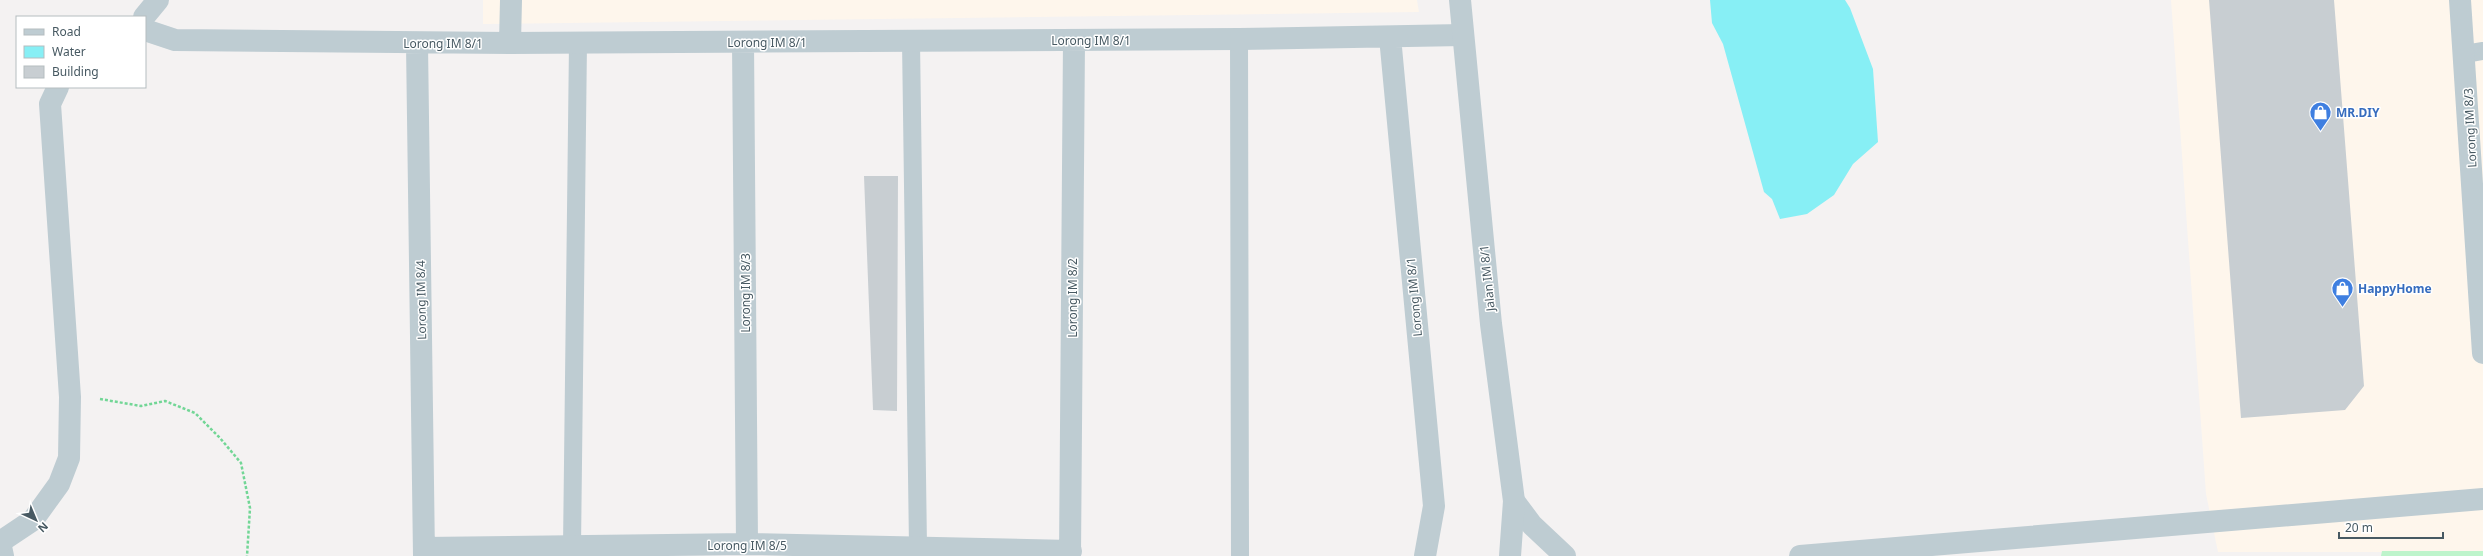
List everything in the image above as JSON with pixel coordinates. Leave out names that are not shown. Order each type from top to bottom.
[{"type":"street","points":[[145,16],[158,0]]},
{"type":"street","points":[[510,43],[511,0]]},
{"type":"street","name":"Jalan IM 8/1","points":[[1460,0],[1462,35],[1491,324],[1514,501],[1510,556]]},
{"type":"street","name":"Lorong IM 8/3","points":[[2460,0],[2474,52],[2483,353]]},
{"type":"street","name":"Lorong IM 8/1","points":[[146,30],[175,40],[417,44],[1239,39],[1462,35]]},
{"type":"street","name":"Lorong IM 8/1","points":[[1390,37],[1434,506],[1425,556]]},
{"type":"street","name":"Lorong IM 8/2","points":[[1070,553],[1074,40]]},
{"type":"street","name":"Lorong IM 8/3","points":[[743,42],[747,544]]},
{"type":"street","name":"Lorong IM 8/4","points":[[417,44],[424,552]]},
{"type":"street","points":[[2,547],[33,520],[59,484],[69,458],[70,397],[50,104],[58,88]]},
{"type":"street","points":[[1800,556],[2483,499]]},
{"type":"street","points":[[1514,501],[1532,525],[1565,556]]},
{"type":"street","name":"Lorong IM 8/5","points":[[424,552],[572,547],[747,544],[918,547],[1070,553]]},
{"type":"lane","points":[[1239,39],[1240,556]]},
{"type":"lane","points":[[911,41],[918,547]]},
{"type":"lane","points":[[572,547],[578,43]]},
{"type":"path","points":[[70,397],[107,400],[141,406],[165,401],[195,414],[241,463],[250,508],[247,556]]},
{"type":"shaded area","points":[[483,0],[1417,0],[1419,12],[483,24]]},
{"type":"shaded area","points":[[2171,0],[2483,0],[2483,552],[2218,552],[2206,494]]},
{"type":"green space","points":[[2382,551],[2483,551],[2483,556],[2381,556]]},
{"type":"water","points":[[1710,0],[1845,0],[1850,8],[1873,69],[1878,142],[1853,164],[1834,195],[1807,214],[1780,219],[1772,199],[1764,192],[1723,44],[1712,23]]},
{"type":"building","points":[[2209,0],[2334,0],[2364,386],[2345,410],[2241,418]]},
{"type":"building","points":[[864,176],[898,176],[897,411],[873,410]]},
{"type":"place","name":"MR.DIY","points":[[2320,132]]},
{"type":"place","name":"HappyHome","points":[[2342,308]]}]
